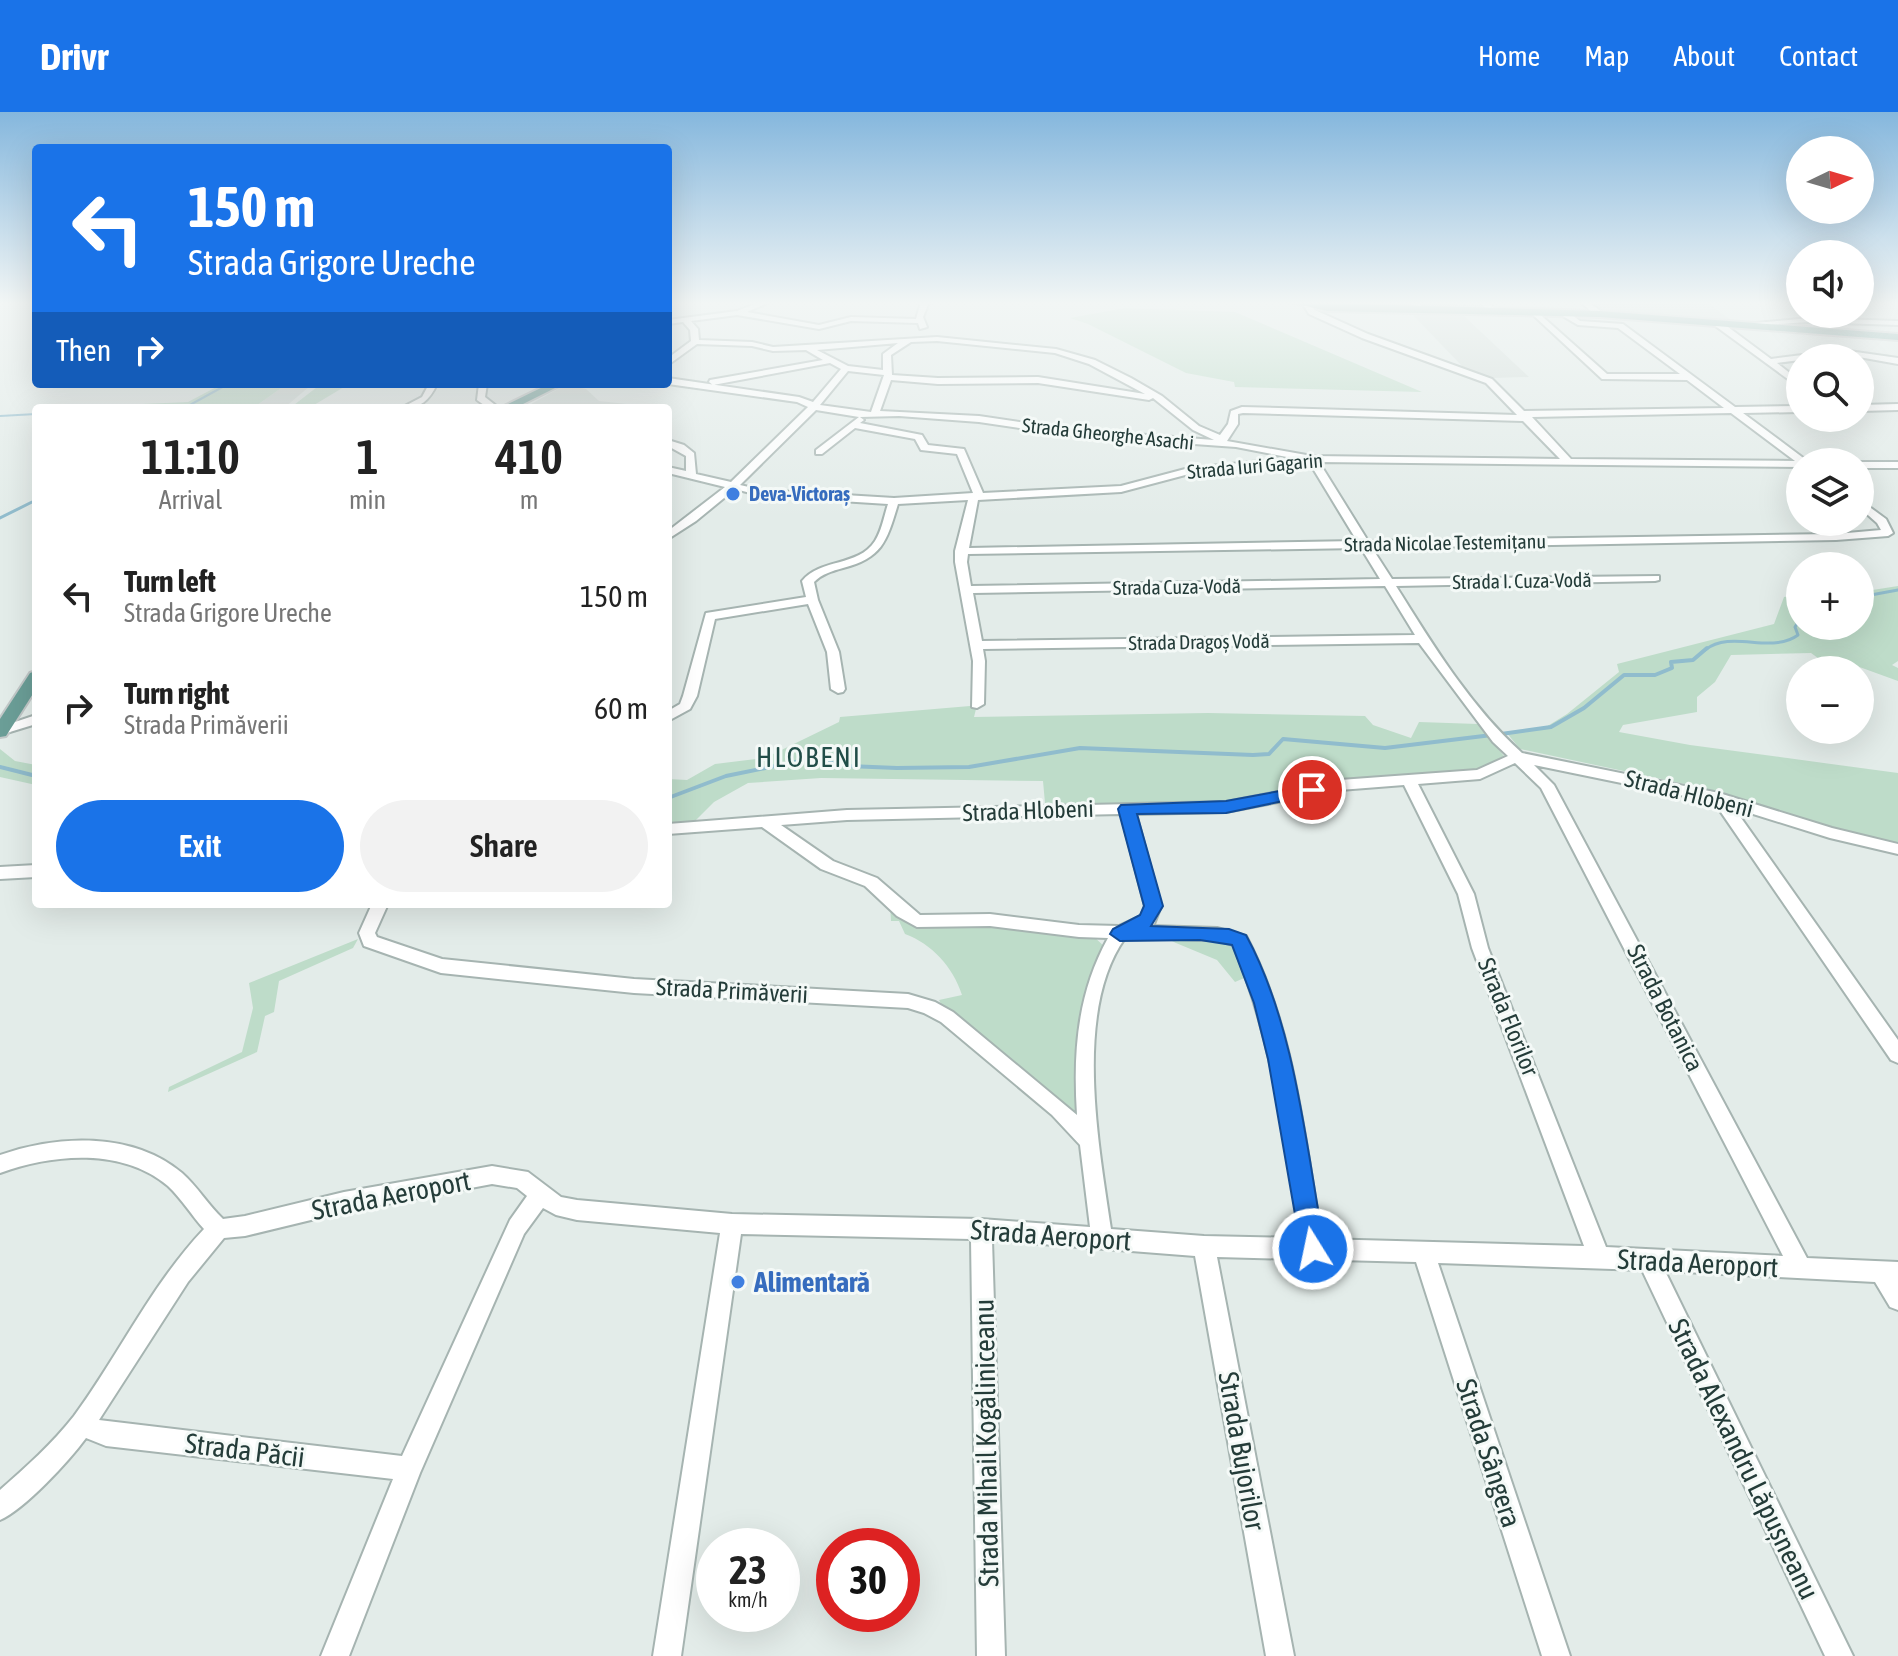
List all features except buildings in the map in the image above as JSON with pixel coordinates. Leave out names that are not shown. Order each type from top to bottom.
[{"type":"main road","points":[[515,404],[549,388]]},
{"type":"main road","points":[[0,732],[32,682]]},
{"type":"street","points":[[703,384],[757,374]]},
{"type":"street","points":[[672,533],[720,497],[817,406],[841,374]]},
{"type":"street","points":[[875,413],[886,374]]},
{"type":"street","points":[[899,374],[938,381],[1038,380],[1159,398]]},
{"type":"street","points":[[1114,374],[1159,398],[1196,428],[1236,444]]},
{"type":"street","points":[[1470,374],[1489,381],[1569,462]]},
{"type":"street","points":[[1602,374],[1605,377],[1688,377]]},
{"type":"street","points":[[1684,374],[1786,451]]},
{"type":"street","name":"Strada Gheorghe Asachi","points":[[672,381],[799,400],[862,415],[875,413],[979,419],[1051,431],[1236,444],[1312,459]]},
{"type":"street","points":[[415,404],[426,399],[431,388]]},
{"type":"street","points":[[482,388],[480,398],[488,404]]},
{"type":"street","points":[[1874,408],[1898,407]]},
{"type":"street","points":[[1222,439],[1233,424],[1234,413],[1242,410],[1526,416],[1786,409]]},
{"type":"street","points":[[819,452],[862,415]]},
{"type":"street","points":[[854,425],[919,437],[924,448],[961,451],[977,496],[961,551],[965,590],[977,645],[977,704]]},
{"type":"street","points":[[672,444],[691,455],[691,476]]},
{"type":"street","name":"Strada Iuri Gagarin","points":[[672,471],[784,496],[894,501],[1121,489],[1189,471],[1312,459],[1786,463]]},
{"type":"street","name":"Strada Botanica","points":[[1312,459],[1367,544],[1421,639],[1494,734],[1547,785],[1801,1269]]},
{"type":"street","points":[[1874,465],[1898,465]]},
{"type":"street","points":[[838,689],[833,652],[812,600],[810,577],[853,564],[872,552],[884,535],[894,501]]},
{"type":"street","name":"Strada Nicolae Testemițanu","points":[[1874,514],[1882,521],[1888,533],[1874,534]]},
{"type":"street","name":"Strada Nicolae Testemițanu","points":[[961,551],[1849,536]]},
{"type":"street","name":"Strada I. Cuza-Vodă","points":[[1388,582],[1655,578]]},
{"type":"street","name":"Strada Cuza-Vodă","points":[[965,590],[1388,582]]},
{"type":"street","points":[[672,714],[685,706],[690,696],[710,616],[812,600]]},
{"type":"street","name":"Strada Dragoș Vodă","points":[[977,645],[1421,639]]},
{"type":"street","points":[[0,732],[32,720]]},
{"type":"street","name":"Strada Hlobeni","points":[[672,829],[847,815],[1226,807],[1340,785],[1480,774],[1517,757],[1719,798],[1830,833],[1898,849]]},
{"type":"street","name":"Strada Florilor","points":[[1409,780],[1466,894],[1480,948],[1599,1257]]},
{"type":"street","points":[[1719,798],[1898,1055]]},
{"type":"street","points":[[1102,1238],[1089,1141],[1086,1066],[1090,997],[1097,973],[1120,934],[1148,920],[1153,906],[1127,809]]},
{"type":"street","points":[[767,823],[827,865],[871,882],[917,921],[990,920],[1120,934],[1209,934],[1240,941],[1264,1003],[1279,1059],[1313,1249]]},
{"type":"street","points":[[0,873],[32,871]]},
{"type":"street","name":"Strada Primăverii","points":[[378,908],[367,933],[370,941],[441,966],[634,986],[908,1001],[929,1007],[947,1017],[1059,1109],[1089,1141]]},
{"type":"street","points":[[0,1164],[23,1154],[52,1149],[95,1149],[128,1158],[158,1168],[176,1181],[203,1216],[219,1229],[182,1267],[82,1425],[0,1507]]},
{"type":"street","name":"Strada Aeroport","points":[[219,1229],[492,1175],[521,1179],[556,1205],[577,1210],[732,1224],[981,1229],[1204,1246],[1599,1257],[1890,1272]]},
{"type":"street","points":[[335,1656],[409,1469],[517,1227],[541,1194]]},
{"type":"street","points":[[667,1656],[732,1224]]},
{"type":"street","name":"Strada Mihail Kogăliniceanu","points":[[981,1229],[991,1656]]},
{"type":"street","name":"Strada Bujorilor","points":[[1204,1246],[1280,1656]]},
{"type":"street","name":"Strada Sângera","points":[[1423,1251],[1556,1656]]},
{"type":"street","name":"Strada Alexandru Lăpușneanu","points":[[1649,1261],[1839,1656]]},
{"type":"street","points":[[1890,1272],[1898,1299]]},
{"type":"street","name":"Strada Păcii","points":[[82,1425],[106,1434],[409,1469]]},
{"type":"shaded area","points":[[1481,374],[1526,374],[1529,377],[1491,378]]},
{"type":"shaded area","points":[[281,388],[308,388],[289,404],[259,404]]},
{"type":"shaded area","points":[[560,388],[581,388],[599,401],[627,404],[531,404]]},
{"type":"green space","points":[[1192,374],[1380,374],[1422,392],[1235,387],[1234,382]]},
{"type":"green space","points":[[214,388],[281,388],[259,404],[142,404],[188,402]]},
{"type":"green space","points":[[316,388],[342,388],[316,404],[295,404]]},
{"type":"green space","points":[[1898,586],[1898,661],[1892,665],[1898,668],[1898,681],[1874,672],[1874,656],[1815,656],[1811,653],[1731,655],[1715,682],[1697,697],[1697,712],[1623,725],[1619,732],[1690,745],[1898,773],[1898,846],[1827,831],[1699,787],[1520,749],[1506,732],[1546,727],[1619,672],[1617,664],[1774,624],[1784,597],[1786,640],[1874,640],[1874,590]]},
{"type":"green space","points":[[970,706],[976,709],[974,717],[1208,713],[1365,716],[1373,725],[1411,738],[1419,722],[1478,724],[1504,756],[1466,772],[1347,779],[1214,804],[1045,803],[1043,781],[821,778],[748,783],[714,802],[692,824],[672,824],[672,779],[687,780],[715,764],[765,758],[839,722],[840,717]]},
{"type":"green space","points":[[0,749],[15,761],[32,764],[32,784],[0,777]]},
{"type":"green space","points":[[890,904],[908,923],[923,926],[994,923],[1093,936],[1105,947],[1082,1126],[945,1012],[939,1000],[962,995],[958,985],[933,950],[905,934],[899,921],[891,921]]},
{"type":"green space","points":[[1170,937],[1209,938],[1229,945],[1245,961],[1251,975],[1235,982],[1217,960],[1176,943]]},
{"type":"green space","points":[[358,939],[353,948],[279,981],[274,1012],[265,1016],[257,1052],[168,1092],[169,1087],[242,1052],[253,1008],[249,983]]},
{"type":"waterway","points":[[192,404],[221,388]]},
{"type":"waterway","points":[[0,416],[32,414]]},
{"type":"waterway","points":[[0,518],[32,502]]},
{"type":"waterway","points":[[1874,594],[1898,590]]},
{"type":"waterway","points":[[1705,650],[1727,642],[1776,643],[1789,640]]},
{"type":"waterway","points":[[1501,734],[1551,727],[1584,708],[1624,675],[1655,675],[1672,668],[1671,662],[1693,660],[1707,648]]},
{"type":"waterway","points":[[672,796],[726,776],[810,759],[848,766],[969,767],[1080,748],[1253,755],[1269,754],[1283,739],[1385,748],[1492,735]]},
{"type":"waterway","points":[[0,767],[32,775]]},
{"type":"place","name":"Deva-Victoraș","points":[[733,494]]},
{"type":"place","name":"Alimentară","points":[[738,1282]]},
{"type":"district","name":"HLOBENI","points":[[809,757]]},
{"type":"route","points":[[1312,790],[1226,807],[1127,809],[1153,906],[1148,920],[1120,934],[1200,933],[1229,936],[1240,941],[1264,1003],[1279,1059],[1313,1249]]}]
